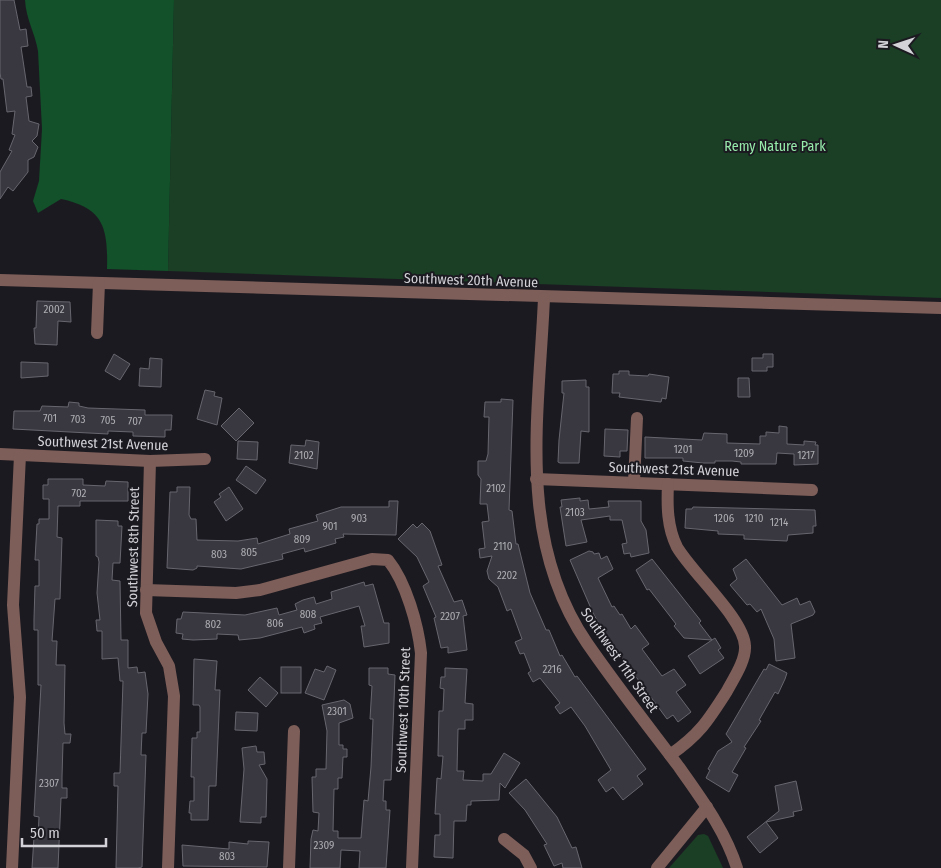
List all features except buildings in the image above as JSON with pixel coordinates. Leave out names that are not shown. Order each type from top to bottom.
[{"type":"street","name":"Southwest 20th Avenue","points":[[0,280],[544,298],[941,308]]},
{"type":"street","points":[[97,333],[99,283]]},
{"type":"street","name":"Southwest 11th Street","points":[[544,298],[536,479],[543,540],[568,610],[587,643],[707,807],[727,840],[737,868]]},
{"type":"street","points":[[634,482],[637,418]]},
{"type":"street","name":"Southwest 21st Avenue","points":[[0,454],[150,461],[205,459]]},
{"type":"street","points":[[12,868],[20,697],[14,605],[20,455]]},
{"type":"street","name":"Southwest 8th Street","points":[[150,461],[146,613],[156,642],[170,666],[174,696],[168,868]]},
{"type":"street","name":"Southwest 21st Avenue","points":[[536,479],[812,490]]},
{"type":"street","points":[[668,484],[668,520],[677,546],[742,631],[745,644],[744,657],[708,722],[690,740],[670,755]]},
{"type":"street","name":"Southwest 10th Street","points":[[146,590],[236,593],[260,590],[372,559],[388,560],[397,571],[419,633],[421,653],[412,868]]},
{"type":"street","points":[[289,868],[294,732]]},
{"type":"street","points":[[657,868],[707,807]]},
{"type":"street","points":[[504,839],[524,855],[531,868]]},
{"type":"green space","points":[[25,0],[174,0],[168,271],[107,269],[106,242],[100,222],[95,214],[75,203],[61,199],[38,213],[33,201],[39,181],[42,129],[38,51]]},
{"type":"green space","name":"Remy Nature Park","points":[[174,0],[941,0],[941,298],[168,271]]},
{"type":"green space","points":[[704,834],[708,836],[723,868],[669,868],[698,835]]}]
